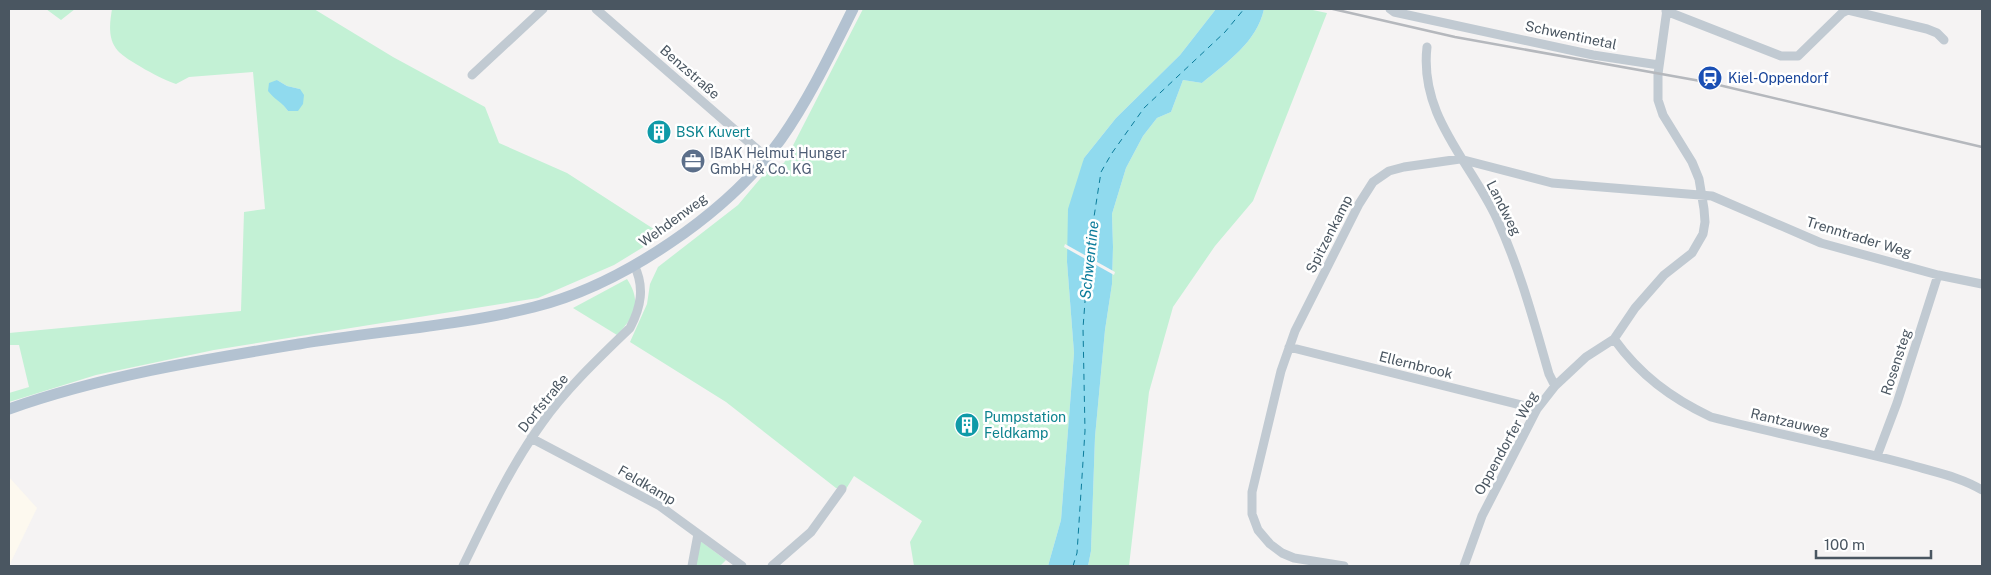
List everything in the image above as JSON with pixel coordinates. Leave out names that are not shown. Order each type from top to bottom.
[{"type":"main road","name":"Wehdenweg","points":[[9,409],[46,396],[136,374],[298,344],[488,316],[535,307],[564,298],[634,265],[695,225],[731,195],[766,157],[781,139],[811,89],[853,9]]},
{"type":"street","points":[[472,75],[543,9]]},
{"type":"street","name":"Benzstraße","points":[[596,9],[766,157]]},
{"type":"street","name":"Schwentinetal","points":[[1390,9],[1394,12],[1593,55],[1659,65]]},
{"type":"street","points":[[1666,12],[1781,56],[1798,56],[1842,13],[1848,10],[1927,29],[1937,33],[1944,40]]},
{"type":"street","name":"Oppendorfer Weg","points":[[1464,566],[1482,516],[1537,410],[1555,386],[1586,356],[1614,339],[1641,302],[1664,275],[1687,258],[1698,243],[1705,222],[1703,195],[1692,162],[1668,124],[1660,107],[1658,76],[1666,12]]},
{"type":"street","name":"Landweg","points":[[1426,47],[1425,61],[1429,89],[1436,113],[1460,159],[1486,199],[1506,241],[1527,301],[1549,374],[1555,386]]},
{"type":"street","name":"Spitzenkamp","points":[[1344,566],[1294,558],[1282,553],[1270,544],[1258,530],[1252,514],[1252,492],[1281,371],[1295,331],[1359,204],[1374,182],[1389,171],[1460,159],[1552,183],[1703,195]]},
{"type":"street","name":"Trenntrader Weg","points":[[1703,195],[1712,196],[1821,243],[1938,275],[1982,284]]},
{"type":"street","name":"Dorfstraße","points":[[463,566],[496,500],[531,438],[566,394],[630,328],[637,315],[641,292],[640,276],[634,265]]},
{"type":"street","name":"Rosensteg","points":[[1877,456],[1897,403],[1938,275]]},
{"type":"street","name":"Rantzauweg","points":[[1614,339],[1629,360],[1645,376],[1691,407],[1711,417],[1877,456],[1952,478],[1982,490]]},
{"type":"street","name":"Ellernbrook","points":[[1289,347],[1537,410]]},
{"type":"street","name":"Feldkamp","points":[[531,438],[660,506],[742,566]]},
{"type":"street","points":[[772,566],[811,532],[842,489]]},
{"type":"street","points":[[692,566],[698,534]]},
{"type":"shaded area","points":[[9,477],[37,508],[9,566]]},
{"type":"green space","points":[[46,9],[75,9],[61,20]]},
{"type":"green space","points":[[112,9],[314,9],[393,57],[485,107],[499,143],[567,173],[663,235],[614,265],[538,298],[214,350],[96,375],[9,402],[9,393],[29,387],[19,345],[9,345],[9,333],[241,311],[244,212],[265,209],[253,72],[189,77],[176,84],[170,82],[136,64],[118,51],[111,36]],"holes":[[[277,80],[287,86],[300,89],[288,111],[282,103]]]},
{"type":"green space","points":[[863,9],[1216,9],[1180,55],[1116,118],[1084,158],[1067,262],[1074,353],[1061,520],[1048,566],[914,566],[910,542],[922,521],[854,476],[846,489],[836,488],[726,402],[630,342],[647,304],[650,284],[658,267],[738,205],[770,167],[784,163]]},
{"type":"green space","points":[[1264,9],[1308,9],[1327,13],[1253,201],[1215,246],[1173,307],[1149,392],[1129,566],[1088,566],[1091,551],[1095,437],[1105,330],[1112,284],[1112,214],[1126,168],[1143,136],[1157,118],[1171,112],[1183,80],[1202,83],[1231,59],[1255,32]]},
{"type":"green space","points":[[627,279],[634,295],[634,308],[632,315],[617,335],[573,308]]},
{"type":"green space","points":[[699,540],[726,560],[720,566],[694,566]]},
{"type":"water","name":"Schwentine","points":[[1216,9],[1264,9],[1255,32],[1231,59],[1202,83],[1183,80],[1171,112],[1157,118],[1143,136],[1126,168],[1112,214],[1112,284],[1105,330],[1095,437],[1091,551],[1088,566],[1048,566],[1061,520],[1074,353],[1067,262],[1068,209],[1084,158],[1116,118],[1180,55]]},
{"type":"water","points":[[277,80],[287,86],[300,89],[304,95],[303,104],[298,111],[288,111],[268,91],[269,83]]},
{"type":"pier","points":[[1065,244],[1115,272],[1114,275],[1064,247]]},
{"type":"ferry route","points":[[1073,566],[1077,553],[1085,431],[1083,328],[1089,249],[1101,172],[1144,108],[1225,32],[1244,9]]},
{"type":"railway","points":[[1333,9],[1455,37],[1706,82],[1982,147]]},
{"type":"place","name":"Kiel-Oppendorf","points":[[1710,78]]},
{"type":"place","name":"BSK Kuvert","points":[[659,132]]},
{"type":"place","name":"IBAK Helmut Hunger GmbH & Co. KG","points":[[693,161]]},
{"type":"place","name":"Pumpstation Feldkamp","points":[[967,425]]}]
